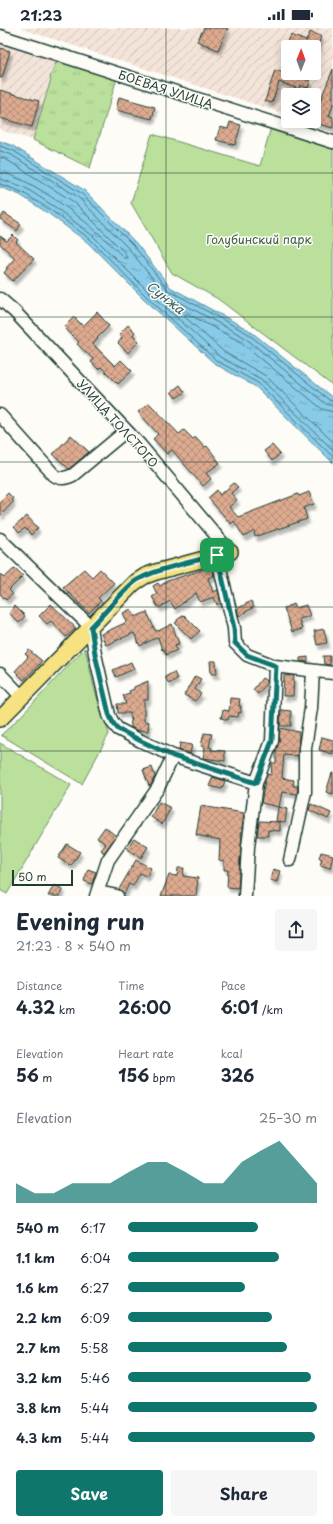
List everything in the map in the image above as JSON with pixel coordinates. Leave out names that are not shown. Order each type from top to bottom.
[{"type":"main road","points":[[0,719],[134,583],[145,576],[224,554]]},
{"type":"street","name":"БОЕВАЯ УЛИЦА","points":[[0,36],[333,142]]},
{"type":"street","name":"УЛИЦА ТОЛСТОГО","points":[[0,298],[14,311],[126,431],[224,554]]},
{"type":"street","points":[[0,415],[59,478],[66,478],[73,474],[126,431]]},
{"type":"street","points":[[0,539],[91,627],[95,654],[106,702],[113,723],[118,729],[173,756],[256,783]]},
{"type":"street","points":[[224,554],[235,643],[247,655],[276,666],[313,672],[333,673]]},
{"type":"street","points":[[245,896],[248,847],[256,783],[272,741],[276,666]]},
{"type":"street","points":[[290,860],[305,792],[305,748],[311,708],[313,672]]},
{"type":"street","points":[[0,674],[22,697]]},
{"type":"street","points":[[117,896],[97,894],[108,860],[158,788],[173,756]]},
{"type":"shaded area","points":[[22,28],[333,28],[333,129],[321,125],[321,88],[281,88],[281,113]]},
{"type":"shaded area","points":[[1,43],[57,61],[50,77],[51,79],[33,140],[0,130]]},
{"type":"green space","points":[[57,61],[117,78],[90,168],[33,140],[51,79],[50,77]]},
{"type":"green space","name":"Голубинский парк","points":[[271,127],[333,147],[333,386],[218,299],[172,273],[131,203],[152,134],[260,166]]},
{"type":"green space","points":[[85,648],[95,691],[109,734],[82,784],[1,735],[23,714]]},
{"type":"green space","points":[[0,743],[71,785],[7,894],[0,890]]},
{"type":"water","name":"Сунжа","points":[[0,141],[13,146],[84,190],[136,243],[170,287],[249,330],[333,398],[333,463],[256,387],[215,364],[143,298],[87,242],[20,195],[0,187]]},
{"type":"building","points":[[204,28],[228,28],[218,50],[197,41]]},
{"type":"building","points":[[310,32],[321,36],[320,40],[306,40]]},
{"type":"building","points":[[291,35],[304,40],[289,40]]},
{"type":"building","points":[[0,48],[10,51],[2,78],[0,78]]},
{"type":"building","points":[[333,69],[333,105],[329,116],[333,117],[333,128],[321,125],[321,99]]},
{"type":"building","points":[[275,70],[281,72],[281,80],[310,81],[308,88],[300,85],[299,88],[296,88],[279,82],[272,103],[265,101]]},
{"type":"building","points":[[0,90],[39,101],[32,127],[0,118]]},
{"type":"building","points":[[119,97],[155,107],[152,119],[116,110]]},
{"type":"building","points":[[230,122],[241,125],[235,145],[216,140],[220,127],[228,129]]},
{"type":"building","points":[[4,213],[21,224],[17,231],[0,219]]},
{"type":"building","points":[[13,235],[18,240],[16,242],[34,259],[13,281],[4,273],[7,269],[6,268],[15,258],[0,244],[0,236],[7,241]]},
{"type":"building","points":[[97,312],[109,326],[93,344],[115,366],[121,360],[132,371],[118,384],[101,367],[98,369],[91,362],[93,359],[77,344],[79,342],[64,327],[74,317],[83,326]]},
{"type":"building","points":[[128,325],[135,332],[133,335],[139,341],[128,353],[118,343],[122,338],[119,334]]},
{"type":"building","points":[[180,385],[185,392],[176,398],[171,392]]},
{"type":"building","points":[[149,403],[179,434],[184,430],[193,439],[196,437],[205,447],[207,446],[220,463],[206,473],[211,479],[203,486],[172,450],[167,454],[153,439],[158,434],[138,412]]},
{"type":"building","points":[[71,435],[89,452],[69,469],[53,454]]},
{"type":"building","points":[[272,445],[280,454],[272,461],[264,451]]},
{"type":"building","points":[[234,483],[238,487],[231,493],[237,500],[229,507],[238,517],[298,494],[299,496],[309,492],[314,504],[304,508],[307,519],[255,537],[254,531],[244,537],[234,521],[231,524],[208,498],[217,490],[220,495]]},
{"type":"building","points":[[8,493],[13,498],[11,500],[13,502],[0,516],[0,501]]},
{"type":"building","points":[[27,516],[38,528],[31,535],[25,528],[19,533],[14,527]]},
{"type":"building","points":[[211,567],[214,576],[208,578],[213,592],[218,590],[221,603],[217,605],[214,597],[200,602],[196,593],[175,609],[170,601],[161,607],[158,607],[152,597],[157,594],[153,586],[158,583],[160,586],[167,581]]},
{"type":"building","points":[[15,568],[23,576],[9,590],[13,594],[6,600],[0,594],[0,574],[4,578]]},
{"type":"building","points":[[84,569],[92,577],[100,569],[114,583],[98,598],[101,601],[89,613],[63,587]]},
{"type":"building","points":[[251,601],[254,607],[239,616],[237,609]]},
{"type":"building","points":[[51,604],[76,628],[66,637],[51,621],[47,624],[39,616]]},
{"type":"building","points":[[294,604],[296,608],[306,605],[310,616],[299,619],[302,629],[292,632],[284,608]]},
{"type":"building","points":[[15,606],[25,616],[19,623],[9,613]]},
{"type":"building","points":[[131,609],[135,617],[147,612],[155,630],[158,631],[172,624],[179,644],[175,645],[177,650],[166,655],[163,649],[162,650],[158,637],[140,646],[134,633],[106,645],[101,634],[127,622],[123,613]]},
{"type":"building","points":[[184,615],[200,631],[191,639],[175,623]]},
{"type":"building","points":[[324,629],[327,643],[317,645],[314,631]]},
{"type":"building","points":[[29,650],[42,661],[24,680],[15,671],[28,657],[25,654]]},
{"type":"building","points":[[323,656],[330,656],[330,665],[324,664]]},
{"type":"building","points":[[308,657],[308,662],[300,661],[300,658]]},
{"type":"building","points":[[210,661],[216,661],[217,674],[211,674]]},
{"type":"building","points":[[131,662],[134,669],[116,677],[113,670]]},
{"type":"building","points":[[174,672],[177,679],[169,684],[165,677]]},
{"type":"building","points":[[284,675],[294,676],[293,696],[283,696]]},
{"type":"building","points":[[195,676],[201,679],[195,689],[201,694],[195,701],[184,695]]},
{"type":"building","points":[[262,678],[267,681],[267,683],[258,694],[253,690]]},
{"type":"building","points":[[148,681],[148,700],[144,700],[144,721],[149,722],[148,731],[136,730],[131,727],[130,713],[118,713],[117,704],[126,704],[123,695],[130,693],[129,691],[134,689],[134,687]]},
{"type":"building","points":[[230,698],[240,699],[239,706],[241,706],[241,713],[239,712],[238,717],[229,716],[228,720],[221,718],[223,710],[229,711]]},
{"type":"building","points":[[281,710],[291,711],[291,726],[280,726]]},
{"type":"building","points":[[280,728],[299,732],[298,756],[284,755],[282,778],[294,780],[293,786],[298,786],[297,794],[282,792],[279,807],[261,803],[267,774],[271,775],[272,763],[276,763],[276,751],[279,741]]},
{"type":"building","points":[[204,733],[212,734],[209,747],[212,748],[211,750],[225,751],[225,761],[203,758],[205,747],[201,746]]},
{"type":"building","points":[[322,737],[333,740],[333,754],[319,750]]},
{"type":"building","points":[[180,743],[192,745],[190,754],[179,750]]},
{"type":"building","points":[[152,767],[155,776],[151,785],[149,786],[143,770]]},
{"type":"building","points":[[333,773],[333,794],[326,792]]},
{"type":"building","points":[[213,777],[225,781],[222,789],[209,786]]},
{"type":"building","points":[[159,802],[171,808],[162,824],[151,817]]},
{"type":"building","points":[[311,804],[331,813],[328,819],[309,810]]},
{"type":"building","points":[[201,806],[244,813],[241,834],[238,888],[227,887],[228,870],[224,870],[224,861],[219,860],[220,840],[196,835]]},
{"type":"building","points":[[278,807],[287,809],[285,822],[276,821]]},
{"type":"building","points":[[259,821],[280,822],[280,831],[268,830],[268,836],[257,836]]},
{"type":"building","points":[[105,827],[116,836],[104,853],[101,850],[106,844],[97,838]]},
{"type":"building","points":[[134,838],[148,847],[141,858],[127,849]]},
{"type":"building","points":[[67,844],[80,852],[71,866],[58,858]]},
{"type":"building","points":[[321,852],[333,855],[330,868],[320,865],[322,859],[319,858]]},
{"type":"building","points":[[136,860],[151,868],[147,877],[140,873],[133,886],[129,884],[124,894],[119,889]]},
{"type":"building","points":[[178,868],[184,868],[183,876],[198,878],[196,896],[161,896],[169,875],[177,876]]},
{"type":"building","points":[[88,869],[96,872],[92,884],[84,881]]},
{"type":"building","points":[[273,869],[280,871],[277,882],[270,880]]},
{"type":"building","points":[[54,885],[63,889],[59,896],[48,896]]},
{"type":"route","points":[[217,555],[234,628],[235,643],[247,655],[276,666],[272,741],[256,783],[173,756],[118,729],[113,723],[109,714],[95,654],[91,627],[134,583],[145,576],[156,572],[217,555]]}]
